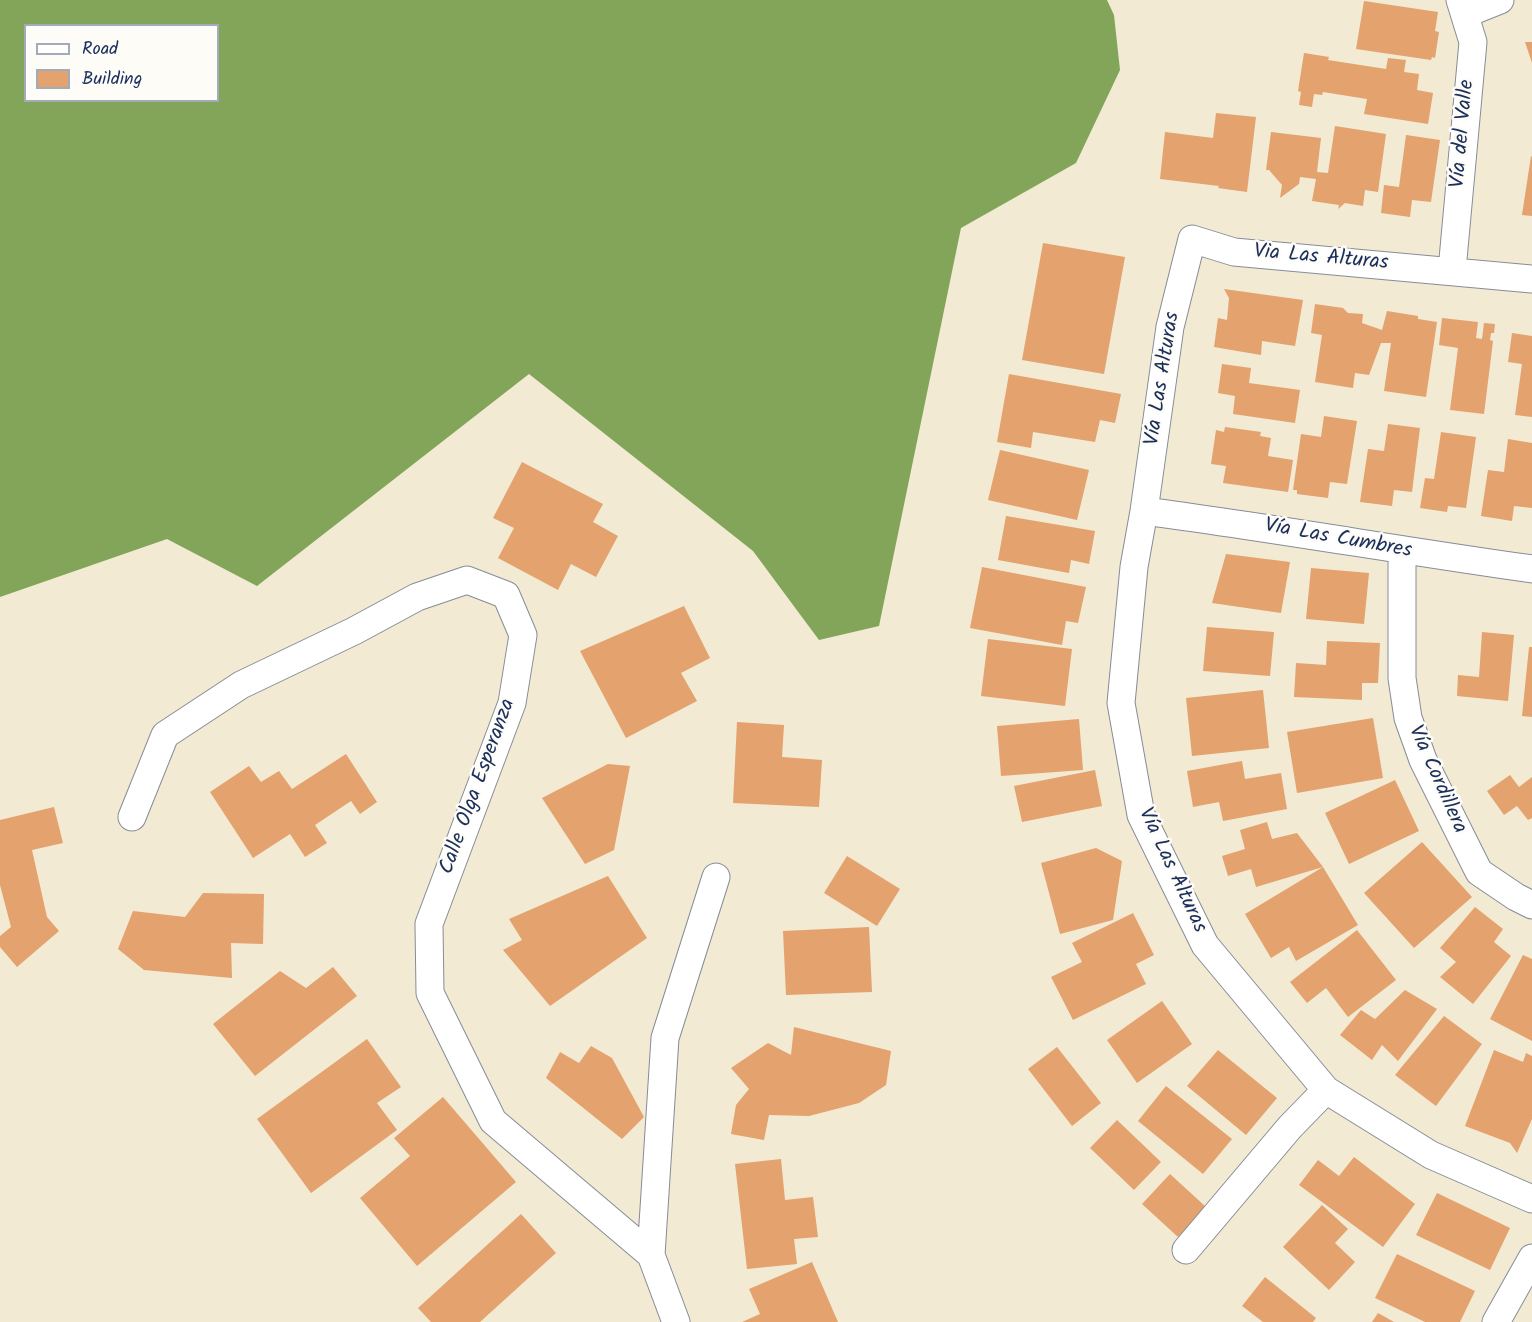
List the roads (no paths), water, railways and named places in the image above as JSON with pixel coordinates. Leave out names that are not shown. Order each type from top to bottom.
[{"type":"street","points":[[1462,7],[1500,0]]},
{"type":"street","name":"Vía del Valle","points":[[1452,270],[1473,42],[1462,7]]},
{"type":"street","name":"Via Las Alturas","points":[[1192,239],[1234,252],[1532,279]]},
{"type":"street","name":"Vía Las Alturas","points":[[1192,239],[1170,327],[1134,567],[1121,703],[1142,815],[1205,945],[1326,1090],[1431,1155],[1532,1199]]},
{"type":"street","name":"Vía Las Cumbres","points":[[1144,511],[1245,524],[1402,551],[1532,569]]},
{"type":"street","name":"Vía Cordillera","points":[[1402,551],[1402,678],[1408,718],[1422,760],[1479,872],[1532,905]]},
{"type":"street","name":"Calle Olga Esperanza","points":[[132,816],[165,735],[241,685],[354,631],[417,597],[467,580],[506,595],[523,635],[512,703],[429,924],[430,993],[493,1122],[651,1255],[676,1322]]},
{"type":"street","points":[[651,1255],[665,1038],[716,877]]},
{"type":"street","points":[[1186,1250],[1290,1127],[1326,1090]]},
{"type":"street","points":[[1496,1322],[1532,1258]]}]
